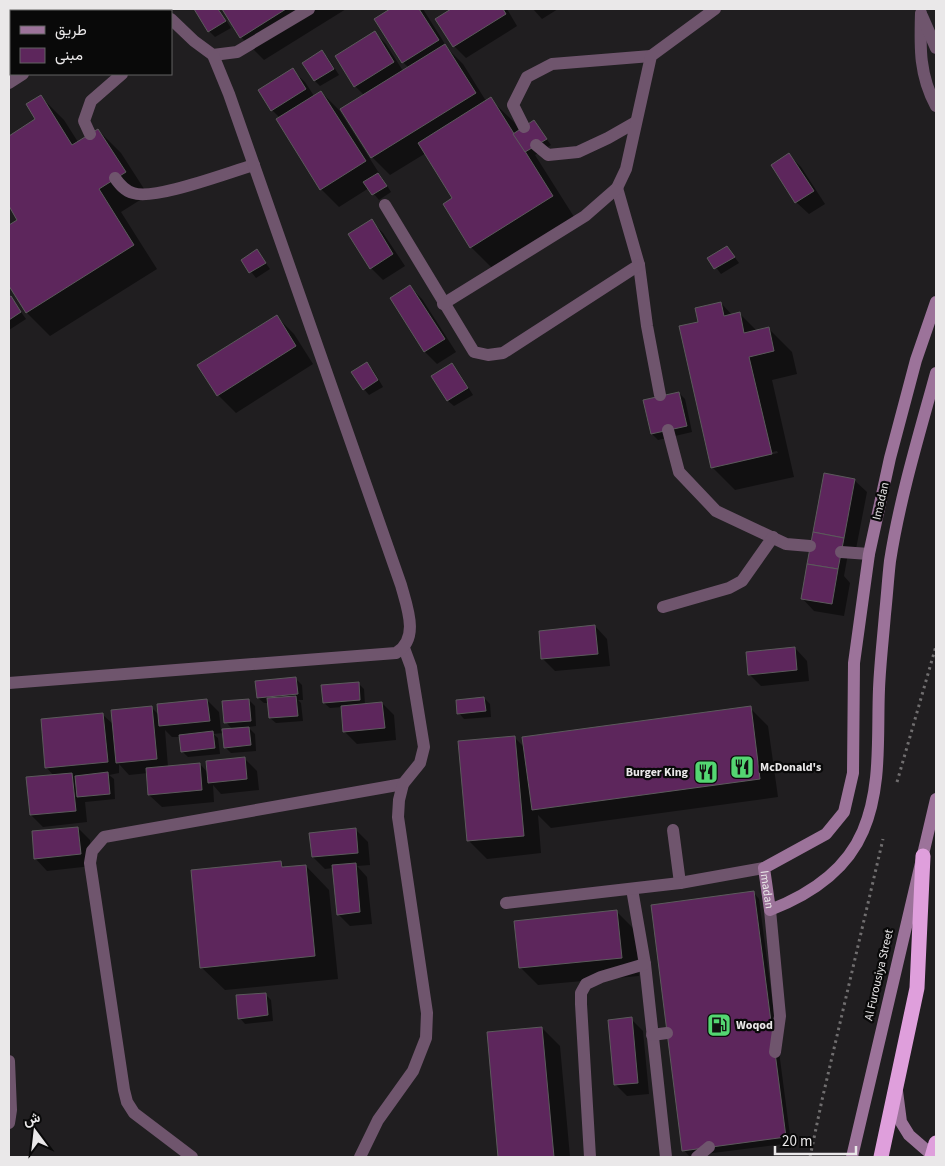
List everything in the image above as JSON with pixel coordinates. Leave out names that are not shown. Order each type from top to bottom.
[{"type":"highway","points":[[881,1157],[917,988],[923,856]]},
{"type":"highway","points":[[932,1157],[936,1143]]},
{"type":"street","points":[[213,55],[237,52],[309,9]]},
{"type":"street","points":[[524,127],[512,105],[527,77],[552,64],[651,56],[715,9]]},
{"type":"street","points":[[920,11],[936,48]]},
{"type":"street","points":[[920,11],[920,49],[924,76],[936,106]]},
{"type":"street","points":[[9,683],[396,653],[404,648],[410,635],[410,620],[400,586],[229,94],[213,55],[173,24]]},
{"type":"street","points":[[444,304],[585,216],[617,188],[626,169],[651,56]]},
{"type":"street","points":[[9,83],[21,75]]},
{"type":"street","points":[[90,134],[84,121],[91,101],[121,75]]},
{"type":"street","points":[[536,145],[548,155],[578,152],[636,122]]},
{"type":"street","points":[[115,178],[123,188],[133,194],[146,195],[165,193],[254,165]]},
{"type":"street","points":[[617,188],[639,265],[647,326],[660,395]]},
{"type":"street","points":[[385,205],[474,352],[488,355],[503,353],[639,265]]},
{"type":"street","name":"Imadan","points":[[936,302],[916,360],[890,458],[869,554],[854,663],[853,773],[844,812],[826,834],[764,868],[770,910],[793,901],[815,889],[833,873],[850,854],[862,833],[871,810],[876,786],[880,672],[890,561],[909,471],[936,373]]},
{"type":"street","points":[[668,430],[679,472],[716,511],[786,544],[810,546]]},
{"type":"street","points":[[663,607],[728,588],[742,581],[772,537]]},
{"type":"street","points":[[841,552],[869,554]]},
{"type":"street","points":[[360,1157],[378,1120],[413,1071],[426,1038],[428,1013],[398,817],[399,800],[403,784],[420,763],[424,747],[411,667],[404,648]]},
{"type":"street","points":[[192,1157],[134,1113],[127,1102],[90,863],[92,851],[104,837],[403,784]]},
{"type":"street","name":"Al Furousiya Street","points":[[852,1157],[936,799]]},
{"type":"street","points":[[674,830],[680,883]]},
{"type":"street","points":[[506,903],[632,890],[764,868]]},
{"type":"street","points":[[632,890],[644,964],[666,1157]]},
{"type":"street","points":[[770,910],[775,1052]]},
{"type":"street","points":[[590,1157],[581,1004],[582,993],[586,984],[601,977],[644,964]]},
{"type":"street","points":[[652,1035],[667,1032]]},
{"type":"street","points":[[9,1061],[11,1110],[9,1123]]},
{"type":"street","points":[[896,1081],[901,1122],[909,1135],[932,1155],[936,1156]]},
{"type":"street","points":[[698,1157],[709,1147]]},
{"type":"path","points":[[876,786],[895,790],[936,646]]},
{"type":"path","points":[[810,1157],[884,836]]},
{"type":"building","points":[[194,9],[218,9],[226,21],[208,32]]},
{"type":"building","points":[[222,9],[286,9],[240,38]]},
{"type":"building","points":[[390,9],[419,9],[439,40],[402,63],[374,19]]},
{"type":"building","points":[[451,9],[503,9],[506,14],[453,47],[435,19]]},
{"type":"building","points":[[375,31],[394,62],[354,87],[335,56]]},
{"type":"building","points":[[445,44],[476,93],[371,158],[340,109]]},
{"type":"building","points":[[322,50],[334,69],[314,81],[302,63]]},
{"type":"building","points":[[293,68],[306,89],[271,111],[258,90]]},
{"type":"building","points":[[321,91],[366,161],[320,190],[276,119]]},
{"type":"building","points":[[41,95],[72,145],[98,129],[126,172],[99,189],[134,245],[26,313],[9,286],[9,225],[17,220],[9,206],[9,136],[35,119],[26,104]]},
{"type":"building","points":[[491,97],[553,196],[470,248],[443,204],[452,198],[418,143]]},
{"type":"building","points":[[534,120],[547,139],[525,152],[513,134]]},
{"type":"building","points":[[789,153],[814,191],[795,203],[771,165]]},
{"type":"building","points":[[378,173],[387,186],[372,195],[363,182]]},
{"type":"building","points":[[372,219],[393,254],[370,269],[348,234]]},
{"type":"building","points":[[727,246],[735,257],[714,269],[707,258]]},
{"type":"building","points":[[257,249],[266,263],[249,273],[241,260]]},
{"type":"building","points":[[410,285],[445,339],[424,352],[390,298]]},
{"type":"building","points":[[11,296],[21,312],[9,320],[9,297]]},
{"type":"building","points":[[721,302],[724,316],[740,312],[744,333],[769,327],[774,351],[749,357],[772,454],[711,468],[679,326],[698,322],[695,308]]},
{"type":"building","points":[[277,315],[296,346],[217,396],[197,365]]},
{"type":"building","points":[[367,362],[378,380],[363,390],[351,372]]},
{"type":"building","points":[[452,363],[468,388],[447,401],[431,376]]},
{"type":"building","points":[[679,392],[687,426],[651,434],[643,400]]},
{"type":"building","points":[[824,473],[855,479],[844,538],[813,532]]},
{"type":"building","points":[[813,532],[844,538],[838,569],[807,564]]},
{"type":"building","points":[[807,564],[838,569],[832,604],[801,599]]},
{"type":"building","points":[[595,625],[598,654],[541,659],[539,631]]},
{"type":"building","points":[[795,647],[797,670],[748,675],[746,652]]},
{"type":"building","points":[[296,677],[298,694],[257,698],[255,681]]},
{"type":"building","points":[[359,682],[360,700],[323,703],[321,685]]},
{"type":"building","points":[[296,696],[298,716],[269,718],[267,698]]},
{"type":"building","points":[[484,697],[486,711],[457,714],[456,700]]},
{"type":"building","points":[[207,699],[210,721],[159,726],[157,704]]},
{"type":"building","points":[[249,699],[251,721],[224,723],[222,701]]},
{"type":"building","points":[[382,702],[385,728],[343,732],[341,706]]},
{"type":"building","points":[[152,706],[157,759],[116,763],[111,710]]},
{"type":"building","points":[[751,706],[760,779],[532,810],[522,737]]},
{"type":"building","points":[[103,713],[108,762],[45,768],[41,719]]},
{"type":"building","points":[[249,727],[251,745],[224,748],[222,729]]},
{"type":"building","points":[[213,731],[215,748],[181,752],[179,735]]},
{"type":"building","points":[[515,736],[524,836],[467,841],[458,741]]},
{"type":"building","points":[[245,757],[247,779],[208,783],[206,761]]},
{"type":"building","points":[[200,763],[202,790],[148,795],[146,768]]},
{"type":"building","points":[[108,772],[110,794],[77,797],[75,776]]},
{"type":"building","points":[[72,773],[76,811],[30,815],[26,777]]},
{"type":"building","points":[[78,827],[81,854],[34,859],[32,831]]},
{"type":"building","points":[[356,828],[358,853],[312,857],[309,833]]},
{"type":"building","points":[[281,861],[282,867],[306,865],[315,956],[200,968],[191,870]]},
{"type":"building","points":[[356,863],[360,912],[337,915],[332,865]]},
{"type":"building","name":"Woqod","points":[[754,891],[786,1137],[682,1151],[651,905]]},
{"type":"building","points":[[617,910],[622,958],[519,968],[514,921]]},
{"type":"building","points":[[266,993],[268,1015],[238,1019],[236,995]]},
{"type":"building","points":[[632,1017],[638,1083],[614,1085],[608,1020]]},
{"type":"building","points":[[542,1027],[554,1157],[498,1157],[487,1032]]},
{"type":"place","name":"McDonald's","points":[[742,767]]},
{"type":"place","name":"Burger King","points":[[706,772]]},
{"type":"place","name":"Woqod","points":[[719,1025]]}]
